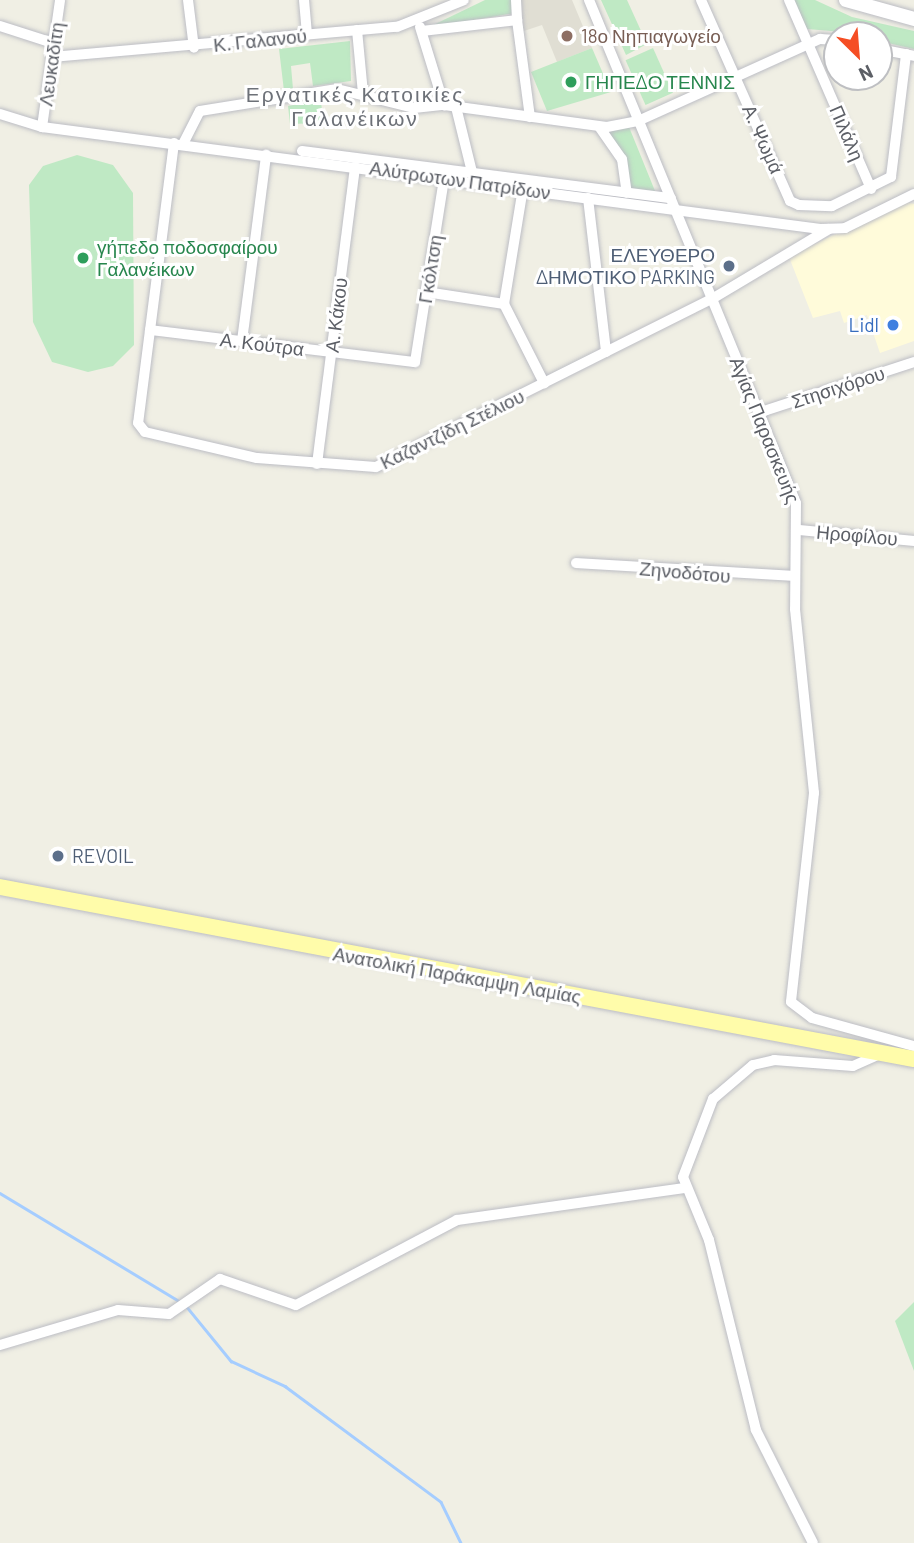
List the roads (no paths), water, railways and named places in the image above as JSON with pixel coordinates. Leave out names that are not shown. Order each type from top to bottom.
[{"type":"main road","points":[[846,0],[914,19]]},
{"type":"main road","name":"Ανατολική Παράκαμψη Λαμίας","points":[[0,887],[914,1059]]},
{"type":"street","name":"Λευκαδίτη","points":[[42,127],[60,0]]},
{"type":"street","points":[[188,0],[194,48]]},
{"type":"street","points":[[304,0],[307,35]]},
{"type":"street","points":[[426,0],[430,13]]},
{"type":"street","name":"Κ. Γαλανού","points":[[51,57],[194,48],[419,26],[430,13],[464,0]]},
{"type":"street","points":[[516,0],[530,117]]},
{"type":"street","name":"Αγίας Παρασκευής","points":[[589,0],[791,487],[799,530],[795,576],[814,793],[790,1002],[812,1018],[914,1046]]},
{"type":"street","name":"Α. Ψωμά","points":[[701,0],[790,201],[832,206],[871,189]]},
{"type":"street","name":"Πιλάλη","points":[[789,0],[871,189]]},
{"type":"street","points":[[444,104],[419,26],[517,20]]},
{"type":"street","points":[[0,26],[53,43]]},
{"type":"street","points":[[357,30],[363,94]]},
{"type":"street","points":[[150,330],[178,144],[193,115],[205,109],[326,90],[363,94],[414,108],[444,104],[600,128],[638,121],[809,45],[823,42]]},
{"type":"street","points":[[871,189],[894,170],[910,55]]},
{"type":"street","points":[[456,107],[472,172]]},
{"type":"street","name":"Αλύτρωτων Πατρίδων","points":[[0,114],[42,127],[829,229],[914,194]]},
{"type":"street","points":[[600,128],[622,159],[627,193]]},
{"type":"street","points":[[302,151],[671,198]]},
{"type":"street","points":[[242,341],[266,155]]},
{"type":"street","name":"Α. Κάκου","points":[[317,464],[355,166]]},
{"type":"street","name":"Γκόλτση","points":[[416,360],[444,178]]},
{"type":"street","points":[[523,188],[504,304],[544,383]]},
{"type":"street","points":[[588,198],[606,352]]},
{"type":"street","name":"Καζαντζίδη Στέλιου","points":[[150,330],[138,423],[145,432],[240,454],[317,464],[376,467],[712,299],[829,229]]},
{"type":"street","points":[[426,292],[504,304]]},
{"type":"street","name":"Α. Κούτρα","points":[[150,330],[331,353],[416,360]]},
{"type":"street","name":"Στησιχόρου","points":[[761,412],[914,362]]},
{"type":"street","name":"Ηροφίλου","points":[[799,530],[914,541]]},
{"type":"street","name":"Ζηνοδότου","points":[[576,563],[795,576]]},
{"type":"street","points":[[813,1543],[756,1430],[709,1240],[685,1188],[684,1172],[710,1105],[746,1069],[767,1060],[853,1066],[882,1053]]},
{"type":"street","points":[[0,1345],[118,1310],[169,1314],[220,1279],[296,1306],[457,1220],[685,1188]]},
{"type":"waterway","points":[[0,1193],[182,1303]]},
{"type":"waterway","points":[[187,1307],[231,1361],[285,1386],[441,1502],[461,1543]]},
{"type":"place","name":"18ο Νηπιαγωγείο","points":[[567,36]]},
{"type":"place","name":"ΓΗΠΕΔΟ ΤΕΝΝΙΣ","points":[[571,82]]},
{"type":"place","name":"γήπεδο ποδοσφαίρου Γαλανέικων","points":[[83,258]]},
{"type":"place","name":"ΕΛΕΥΘΕΡΟ ΔΗΜΟΤΙΚΟ PARKING","points":[[729,266]]},
{"type":"place","name":"Lidl","points":[[893,325]]},
{"type":"place","name":"REVOIL","points":[[58,856]]},
{"type":"district","name":"Εργατικές Κατοικίες Γαλανέικων","points":[[355,106]]}]
